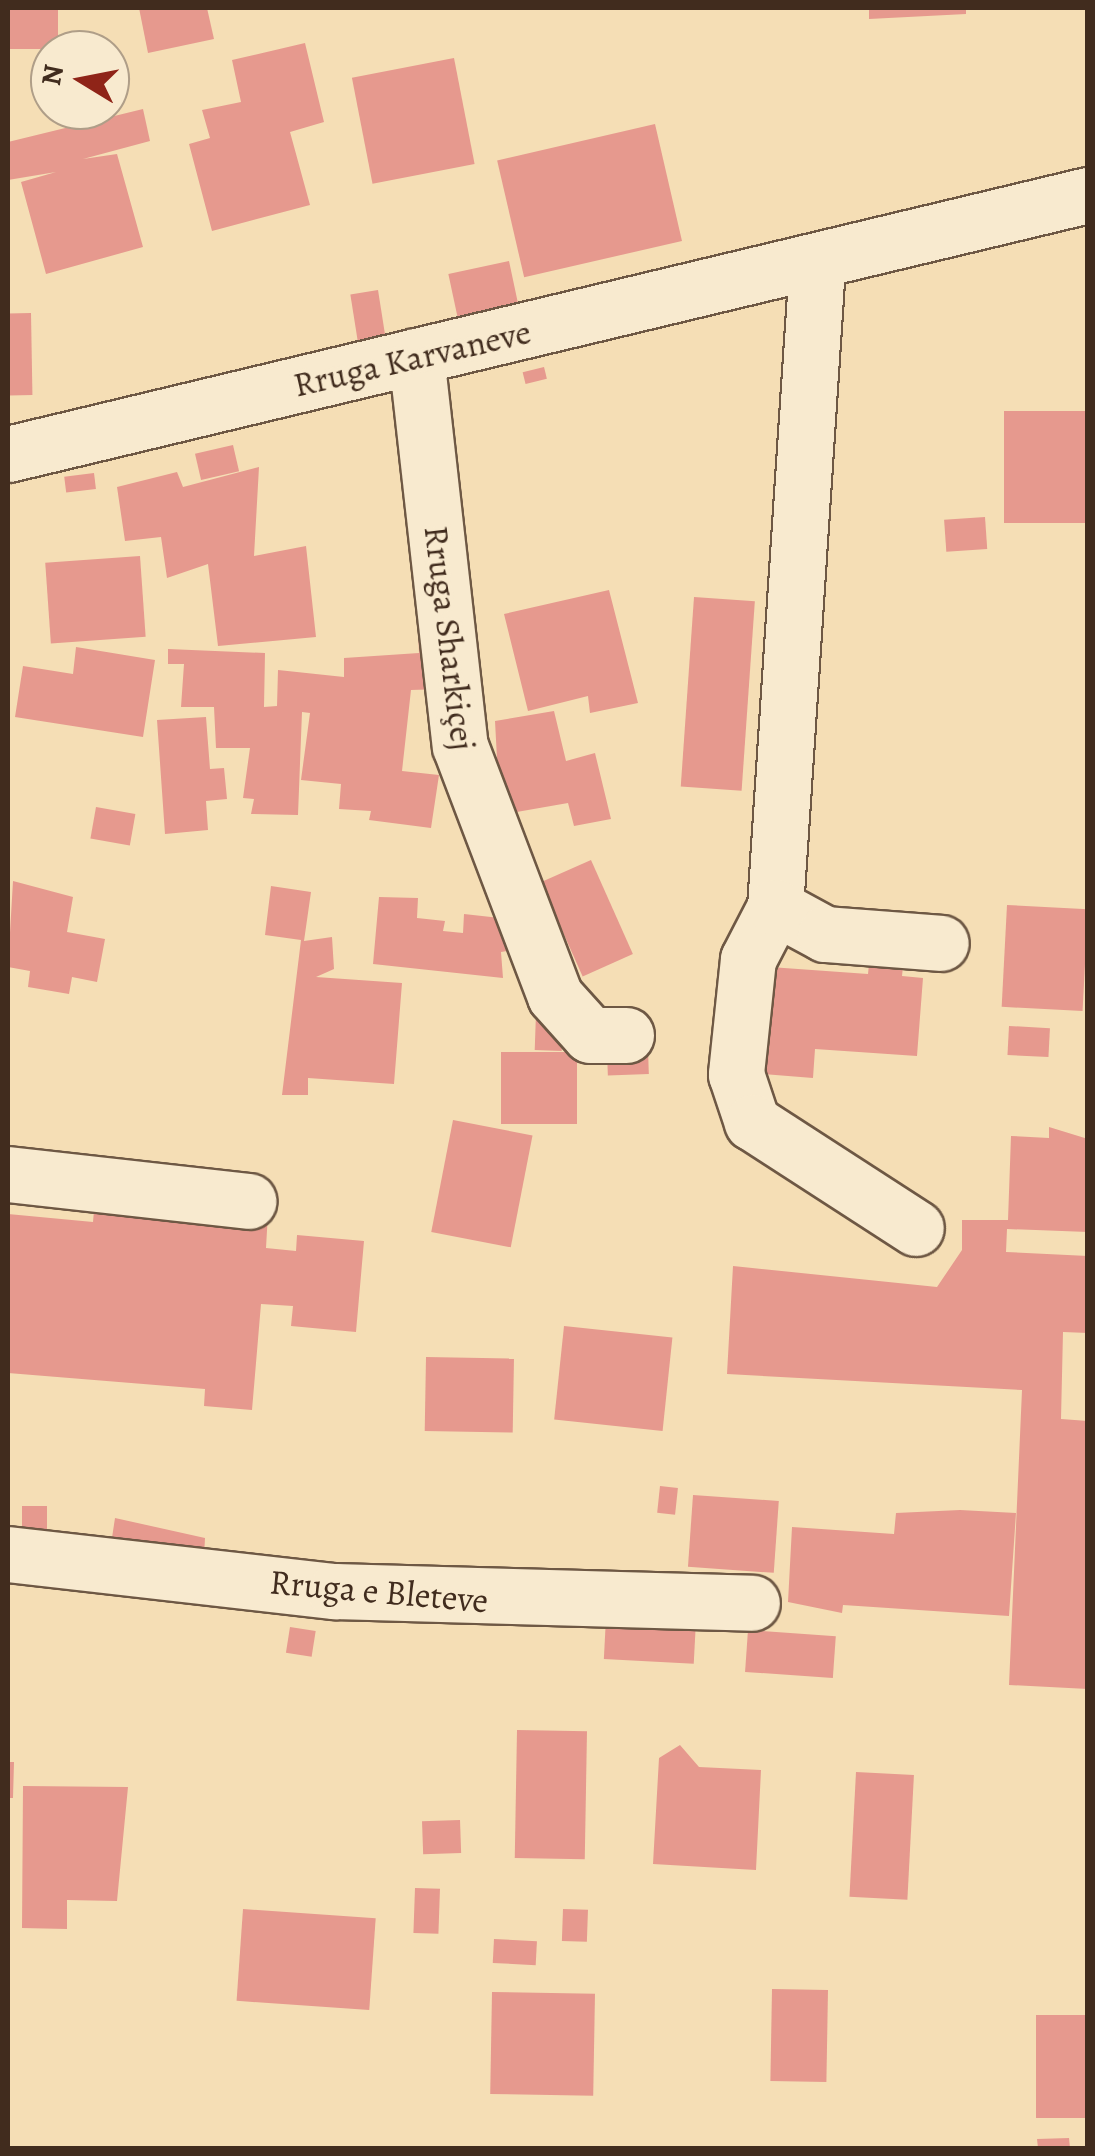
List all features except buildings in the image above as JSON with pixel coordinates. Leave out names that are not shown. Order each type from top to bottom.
[{"type":"street","name":"Rruga Karvaneve","points":[[8,454],[817,265],[1088,195]]},
{"type":"street","points":[[817,265],[775,907],[748,959],[736,1023],[736,1074],[752,1122],[916,1228]]},
{"type":"street","name":"Rruga Sharkiçej","points":[[416,356],[460,746],[555,996],[590,1035],[626,1035]]},
{"type":"street","points":[[775,907],[825,934],[940,943]]},
{"type":"street","points":[[8,1174],[248,1200]]},
{"type":"street","name":"Rruga e Bleteve","points":[[8,1554],[335,1592],[752,1603]]}]
